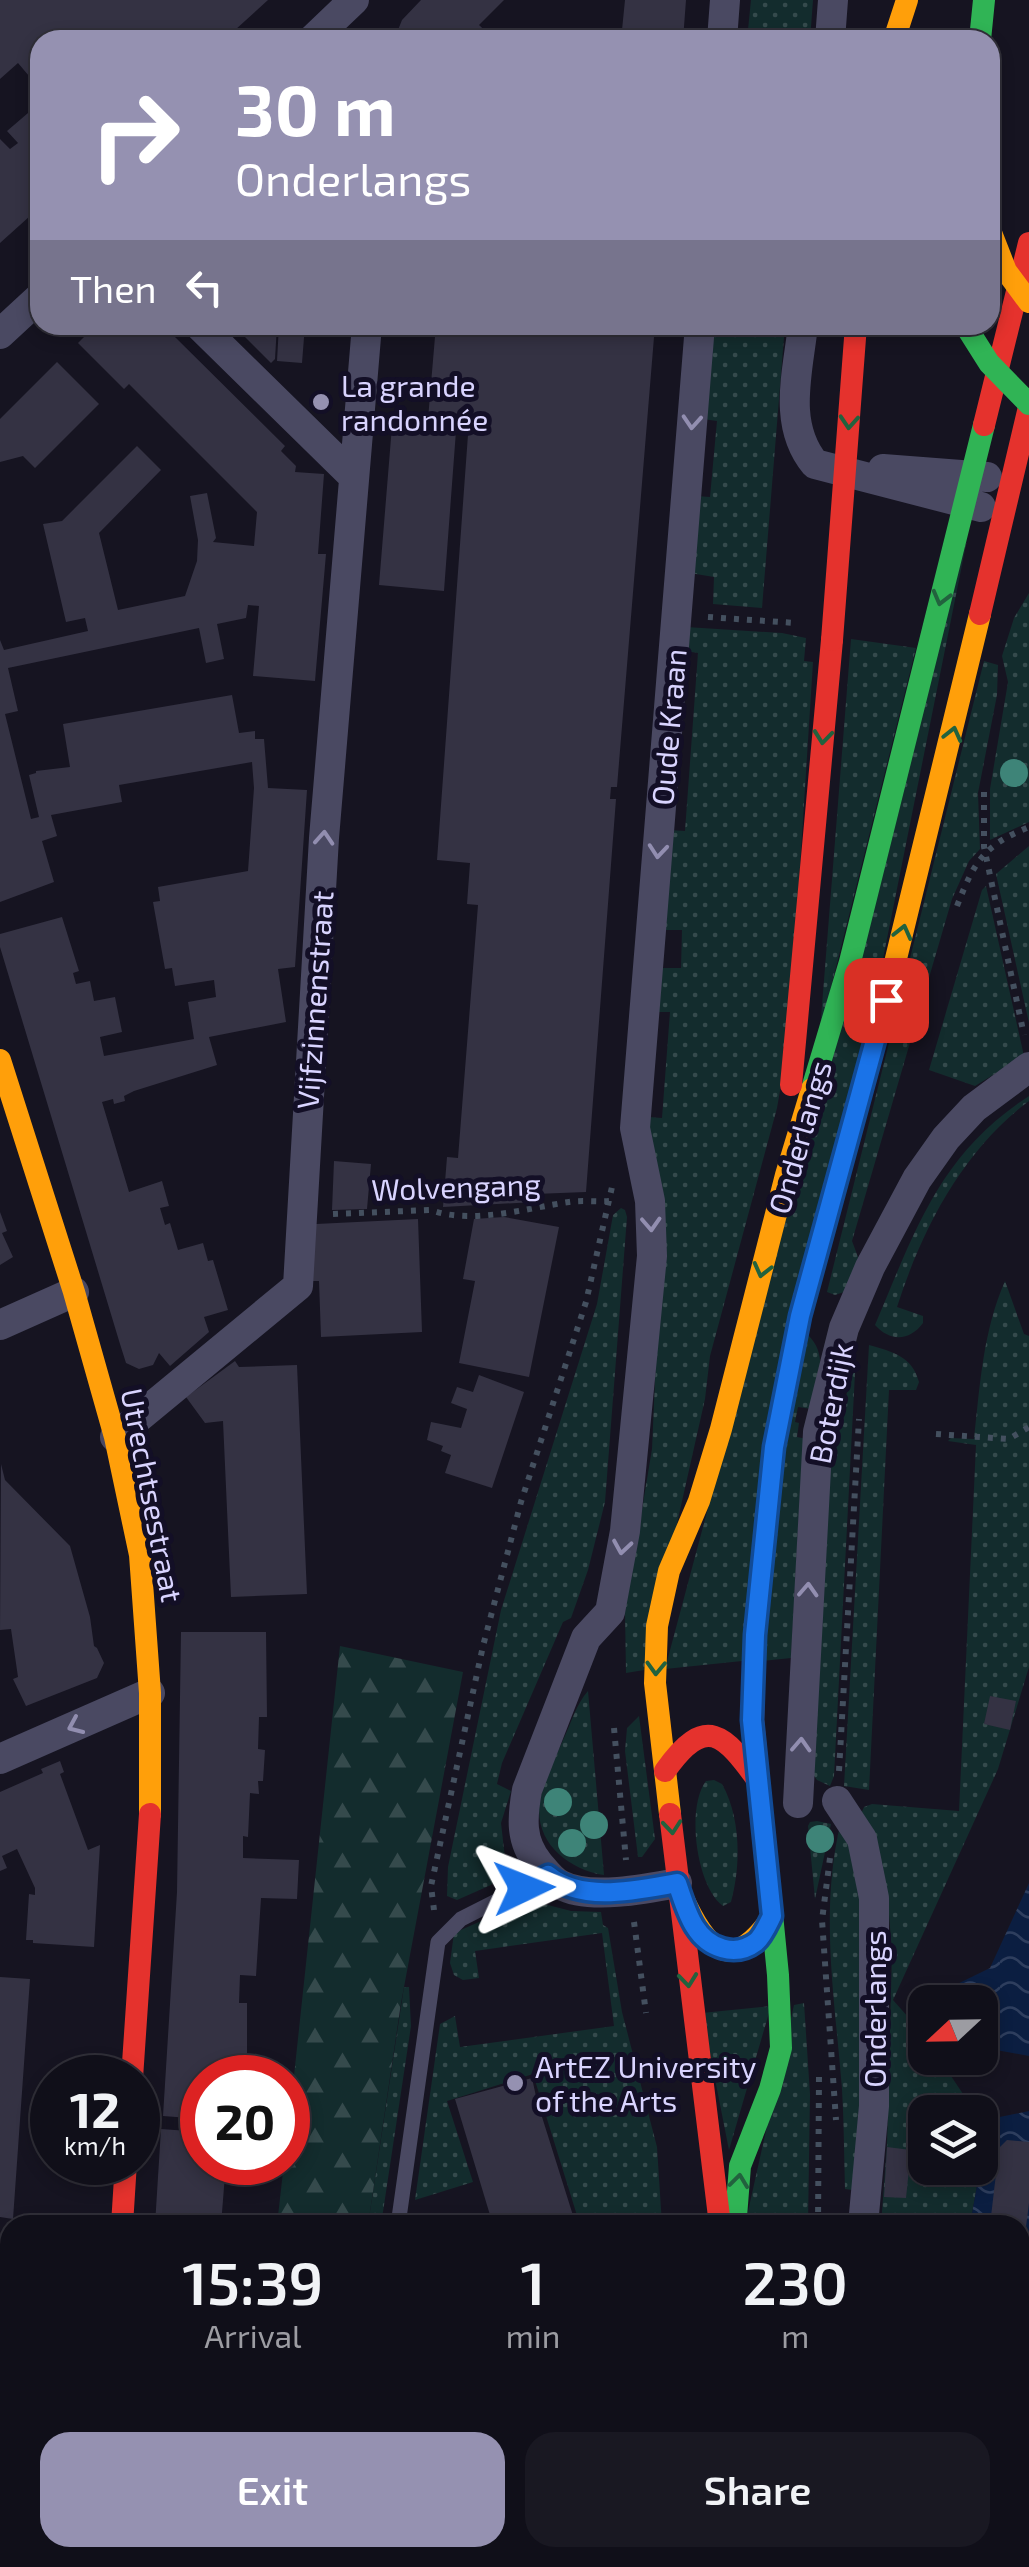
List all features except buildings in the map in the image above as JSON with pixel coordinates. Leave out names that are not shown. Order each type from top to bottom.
[{"type":"main road","points":[[898,30],[910,0]]},
{"type":"main road","points":[[910,0],[912,30]]},
{"type":"main road","points":[[981,30],[984,0]]},
{"type":"main road","name":"Onderlangs","points":[[719,2215],[655,1684],[657,1626],[669,1571],[699,1501],[721,1428],[786,1175],[850,962],[1029,244]]},
{"type":"main road","points":[[1000,256],[1006,271],[1029,302]]},
{"type":"main road","points":[[786,1175],[855,335]]},
{"type":"main road","points":[[971,335],[988,363],[1029,405]]},
{"type":"main road","name":"Onderlangs","points":[[737,2215],[740,2166],[770,2089],[781,2048],[752,1720],[755,1635],[774,1447],[800,1316],[869,1069],[930,828],[1029,405]]},
{"type":"main road","name":"Utrechtsestraat","points":[[0,1060],[115,1436],[140,1555],[150,1693],[150,1814],[134,2055]]},
{"type":"main road","points":[[665,1771],[686,1740],[705,1734],[724,1741],[740,1754],[758,1782]]},
{"type":"main road","name":"Onderlangs","points":[[677,1883],[694,1926],[708,1942],[725,1950],[741,1950],[758,1941],[772,1916]]},
{"type":"main road","points":[[123,2215],[125,2185]]},
{"type":"street","points":[[723,30],[725,0]]},
{"type":"street","points":[[831,30],[833,0]]},
{"type":"street","points":[[0,334],[30,306]]},
{"type":"street","points":[[209,335],[354,477]]},
{"type":"street","name":"Vijfzinnenstraat","points":[[115,1436],[298,1286],[312,1214],[324,838],[366,335]]},
{"type":"street","name":"Oude Kraan","points":[[635,1128],[699,335]]},
{"type":"street","points":[[802,335],[794,418],[797,434],[815,464],[969,489],[1011,481]]},
{"type":"street","points":[[969,489],[1004,512]]},
{"type":"street","name":"Boterdijk","points":[[798,1803],[818,1432],[844,1328],[870,1267],[917,1179],[946,1138],[1027,1055]]},
{"type":"street","points":[[635,1128],[650,1201],[652,1256],[625,1531],[610,1612],[586,1638],[527,1790],[523,1829],[526,1846],[560,1885],[582,1891],[630,1890],[677,1883]]},
{"type":"street","points":[[0,1324],[74,1292]]},
{"type":"street","points":[[0,1759],[150,1693]]},
{"type":"street","name":"Onderlangs","points":[[838,1801],[862,1839],[874,1898],[874,2106],[864,2215]]},
{"type":"lane","points":[[760,1806],[838,1801]]},
{"type":"lane","points":[[399,2215],[438,1942],[461,1919],[548,1875]]},
{"type":"path","points":[[1027,1055],[985,851],[1029,828]]},
{"type":"path","points":[[438,1942],[432,1886],[466,1719],[521,1502],[576,1339],[618,1160],[635,1128]]},
{"type":"path","name":"Wolvengang","points":[[312,1214],[430,1210],[446,1216],[532,1211],[571,1202],[650,1201]]},
{"type":"path","points":[[837,2134],[822,1920],[838,1801],[859,1410]]},
{"type":"path","points":[[936,1434],[1009,1439],[1029,1427]]},
{"type":"path","points":[[613,1715],[622,1823]]},
{"type":"green space","points":[[751,0],[813,0],[811,30],[748,30]]},
{"type":"green space","points":[[709,335],[784,335],[762,608],[713,604],[714,577],[690,573],[696,496],[710,497],[717,421],[703,419]]},
{"type":"green space","points":[[967,540],[742,1661],[665,1669]]},
{"type":"green space","points":[[1029,593],[1029,822],[990,840],[990,789],[1008,682],[1002,656],[1014,618]]},
{"type":"green space","points":[[686,627],[806,638],[804,661],[813,662],[789,1039],[777,1108],[710,1356],[705,1399],[644,1670],[626,1673],[625,1612],[652,1449],[656,1358],[649,1117],[662,1118],[670,1012],[656,1012],[660,968],[681,968],[682,930],[661,930],[669,830],[685,831],[698,653],[685,651]]},
{"type":"green space","points":[[851,639],[916,648],[820,1031]]},
{"type":"green space","points":[[984,661],[998,665],[997,695],[978,793],[980,849],[969,861],[952,899],[852,1241],[861,1265],[847,1291],[835,1295],[827,1292]]},
{"type":"green space","points":[[1029,846],[1029,1023],[996,874]]},
{"type":"green space","points":[[986,886],[1024,1056],[975,1086],[929,1070]]},
{"type":"green space","points":[[1029,1096],[1029,1101],[1005,1121],[964,1168],[932,1221],[897,1307],[923,1316],[923,1323],[906,1336],[893,1337],[881,1331],[875,1325],[933,1197],[973,1143]]},
{"type":"green space","points":[[621,1208],[627,1217],[605,1502],[571,1618],[563,1622],[502,1763],[497,1784],[511,1791],[501,1823],[506,1867],[491,1885],[457,1900],[447,1896],[448,1867],[501,1610],[597,1304],[613,1215]]},
{"type":"green space","points":[[1005,1281],[1024,1334],[1029,1336],[1029,1667],[998,1769],[893,2000],[908,2017],[908,2075],[950,2075],[964,2095],[908,2095],[908,2185],[977,2185],[972,2215],[882,2215],[892,1952],[888,1902],[861,1814],[864,1807],[872,1804],[959,1811],[976,1445],[948,1441],[974,1439],[987,1339]]},
{"type":"green space","points":[[808,1335],[818,1351],[820,1370],[812,1409],[798,1407],[795,1422],[799,1423],[797,1437],[807,1439],[791,1658],[762,1661],[779,1487]]},
{"type":"green space","points":[[869,1345],[906,1361],[919,1382],[916,1390],[889,1390],[869,1790],[844,1786]]},
{"type":"green space","points":[[856,1354],[834,1776],[830,1786],[812,1773],[830,1465]]},
{"type":"green space","points":[[340,1646],[463,1672],[401,2003],[369,2215],[278,2215],[282,2185],[310,2185],[310,2055],[296,2055]]},
{"type":"green space","points":[[588,1691],[604,1875],[577,1867],[556,1851],[547,1840],[539,1815],[547,1777]]},
{"type":"green space","points":[[639,1716],[655,1839],[642,1857],[638,1857],[625,1751],[627,1728]]},
{"type":"green space","points":[[706,1781],[722,1784],[736,1827],[734,1888],[731,1902],[723,1906],[706,1882],[695,1827],[700,1793]]},
{"type":"green space","points":[[817,1821],[831,1824],[815,1899],[808,1826]]},
{"type":"green space","points":[[841,1821],[850,1834],[864,1913],[859,2191],[845,2189],[831,1955],[831,1888]]},
{"type":"green space","points":[[529,1900],[571,1911],[601,1912],[603,1925],[608,1928],[622,2012],[657,2147],[661,2215],[577,2215],[533,2074],[447,2101],[473,2182],[415,2200],[440,2024],[455,2016],[460,2047],[614,2026],[602,1933],[475,1951],[479,1978],[463,1980],[454,1975],[450,1963],[454,1933]]},
{"type":"green space","points":[[404,1987],[409,1987],[411,2026],[383,2215],[370,2215]]},
{"type":"green space","points":[[804,2003],[810,2094],[808,2215],[747,2215],[794,2005]]},
{"type":"green space","points":[[771,2006],[729,2150],[702,2013]]},
{"type":"water","points":[[1029,1883],[1029,2056],[998,2050],[998,1985],[955,1985],[990,1968]]},
{"type":"water","points":[[1029,2111],[1029,2215],[972,2215],[977,2185],[998,2185],[998,2117]]},
{"type":"traffic: fast","points":[[981,30],[984,0]]},
{"type":"traffic: fast","points":[[971,335],[989,363],[1029,404]]},
{"type":"traffic: fast","points":[[812,1089],[850,962],[984,425]]},
{"type":"traffic: fast","points":[[736,2215],[740,2166],[770,2089],[781,2048],[778,1975],[758,1772]]},
{"type":"traffic: slow","points":[[897,30],[907,0]]},
{"type":"traffic: slow","points":[[1000,256],[1006,271],[1029,302]]},
{"type":"traffic: slow","points":[[882,1016],[980,614]]},
{"type":"traffic: slow","points":[[0,1060],[74,1292],[115,1437],[140,1555],[150,1693],[150,1814]]},
{"type":"traffic: slow","points":[[670,1814],[655,1683],[657,1626],[669,1571],[699,1501],[721,1429],[812,1089]]},
{"type":"traffic: slow","points":[[682,1896],[701,1931],[721,1949],[732,1951],[745,1946],[773,1916]]},
{"type":"traffic: jam","points":[[984,425],[1029,243]]},
{"type":"traffic: jam","points":[[832,640],[855,335]]},
{"type":"traffic: jam","points":[[980,614],[1029,407]]},
{"type":"traffic: jam","points":[[791,1085],[832,640]]},
{"type":"traffic: jam","points":[[758,1772],[753,1720],[755,1635],[774,1447],[799,1317],[882,1016]]},
{"type":"traffic: jam","points":[[665,1771],[692,1742],[704,1736],[714,1737],[725,1742],[759,1782]]},
{"type":"traffic: jam","points":[[134,2055],[150,1814]]},
{"type":"traffic: jam","points":[[670,1814],[719,2215]]},
{"type":"traffic: jam","points":[[123,2215],[125,2185]]},
{"type":"place","name":"La grande randonnée","points":[[321,402]]},
{"type":"place","name":"ArtEZ University of the Arts","points":[[515,2083]]},
{"type":"route","points":[[524,1888],[548,1875],[560,1885],[582,1891],[630,1890],[677,1883],[694,1926],[708,1942],[725,1950],[741,1950],[758,1941],[772,1916],[752,1720],[755,1635],[774,1447],[800,1316],[886,1000]]}]
